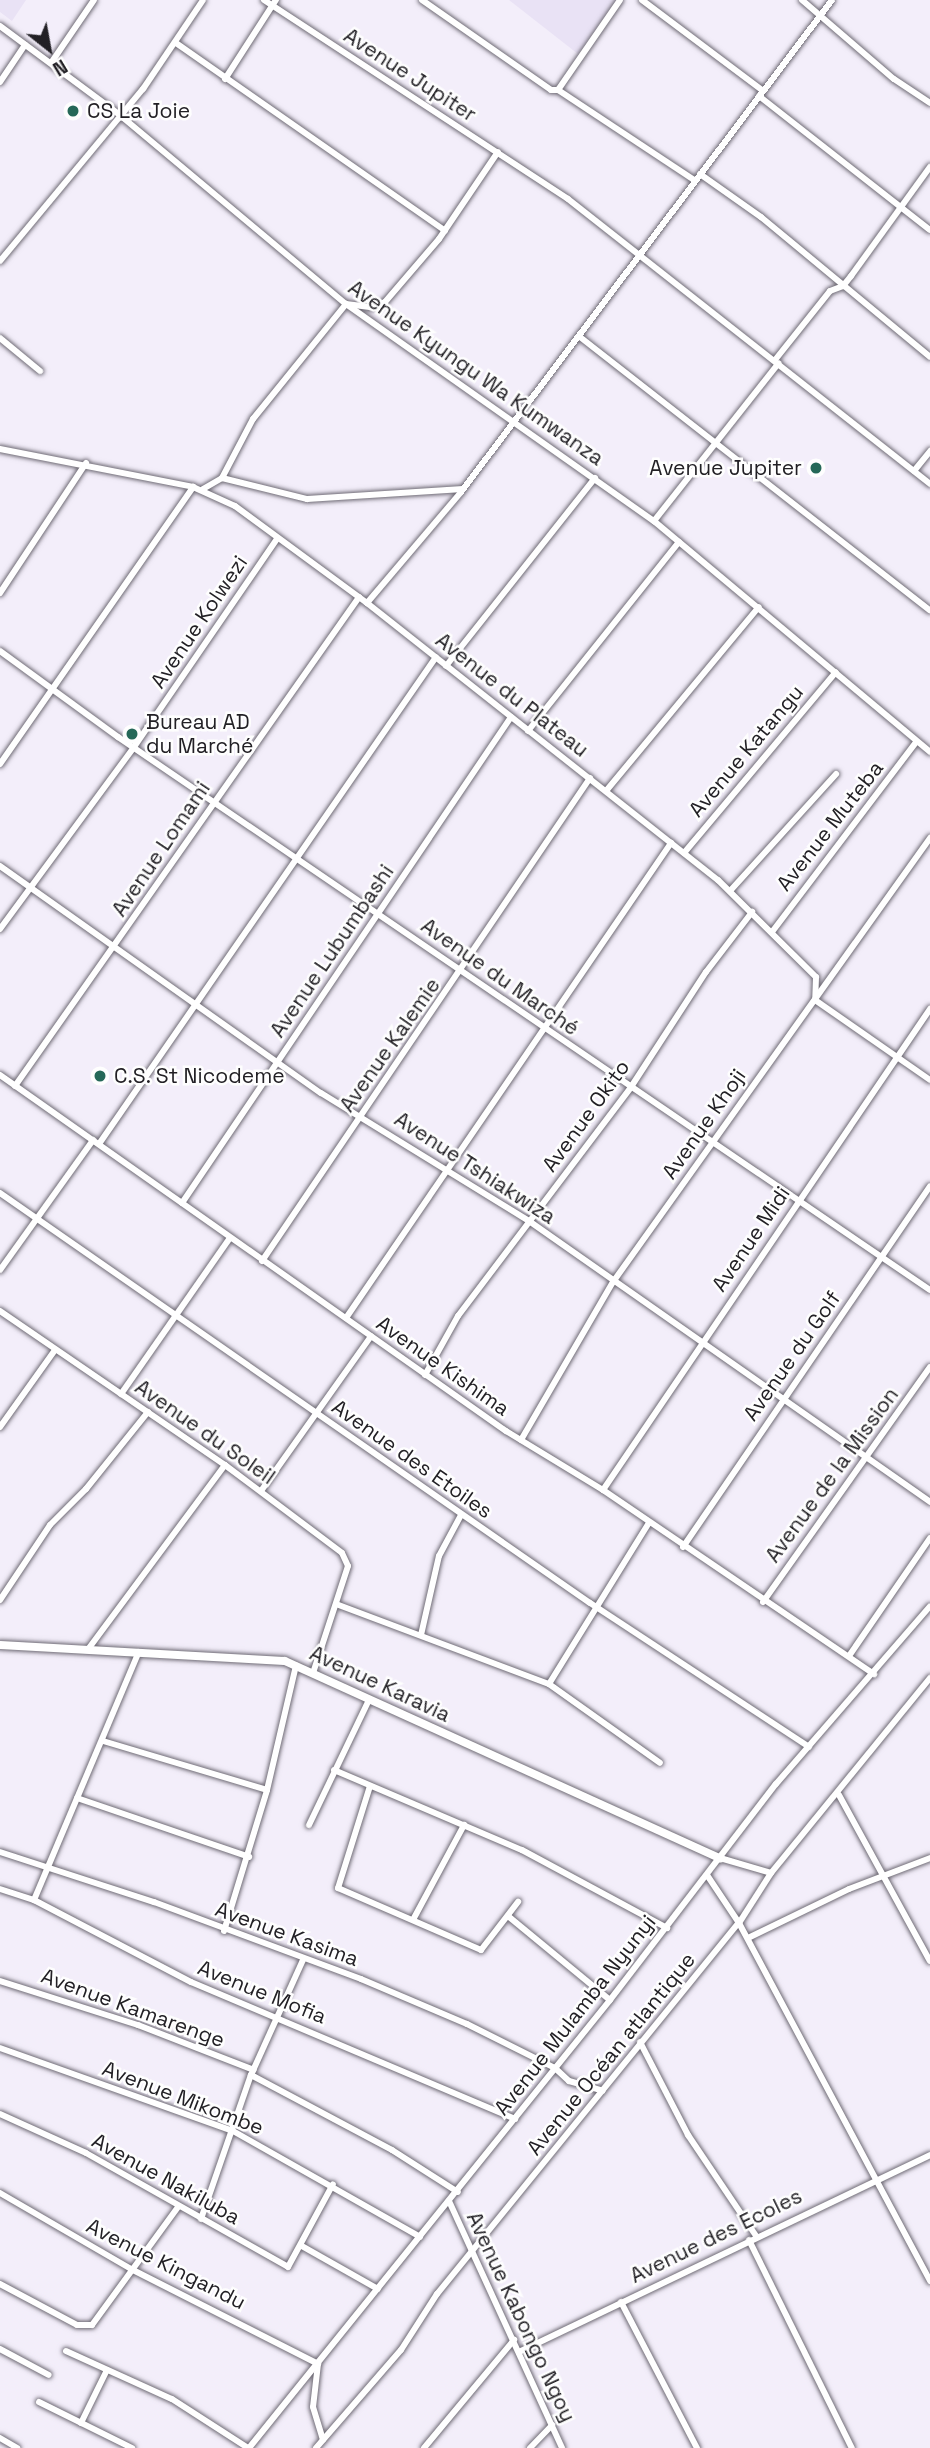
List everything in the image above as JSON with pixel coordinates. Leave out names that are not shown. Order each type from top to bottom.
[{"type":"street","points":[[51,64],[94,0]]},
{"type":"street","points":[[0,261],[121,116],[176,43],[203,0]]},
{"type":"street","name":"Avenue Jupiter","points":[[264,0],[274,3],[498,152],[638,253],[930,484]]},
{"type":"street","points":[[422,0],[551,90],[558,90],[694,180]]},
{"type":"street","points":[[558,90],[620,0]]},
{"type":"street","points":[[642,0],[930,230]]},
{"type":"street","points":[[802,0],[894,79],[930,103]]},
{"type":"street","points":[[367,603],[463,489],[580,337],[638,253],[832,0]]},
{"type":"street","points":[[225,79],[274,3]]},
{"type":"street","name":"Avenue Kyungu Wa Kumwanza","points":[[0,26],[121,116],[346,304],[654,521],[930,752]]},
{"type":"street","points":[[176,43],[445,231]]},
{"type":"street","points":[[0,82],[24,45]]},
{"type":"street","points":[[203,489],[222,478],[253,419],[346,304],[380,306],[445,231],[498,152]]},
{"type":"street","points":[[654,521],[830,291],[843,286],[930,167]]},
{"type":"street","points":[[700,174],[761,217],[930,357]]},
{"type":"street","points":[[580,337],[930,611]]},
{"type":"street","points":[[0,338],[40,371]]},
{"type":"street","name":"Avenue du Plateau","points":[[0,449],[86,463],[203,489],[235,506],[367,603],[730,891],[816,978],[815,1000]]},
{"type":"street","points":[[914,471],[930,451]]},
{"type":"street","points":[[0,593],[86,463]]},
{"type":"street","points":[[222,478],[307,499],[463,489]]},
{"type":"street","points":[[446,666],[595,478]]},
{"type":"street","points":[[0,764],[193,487]]},
{"type":"street","name":"Avenue Kolwezi","points":[[0,929],[134,747],[277,539]]},
{"type":"street","points":[[527,731],[679,542]]},
{"type":"street","name":"Avenue Lomami","points":[[15,1086],[359,597]]},
{"type":"street","points":[[607,791],[759,607]]},
{"type":"street","name":"Avenue du Marché","points":[[0,651],[214,802],[930,1290]]},
{"type":"street","points":[[0,1270],[198,1003],[436,657]]},
{"type":"street","name":"Avenue Katangu","points":[[684,853],[835,672]]},
{"type":"street","name":"Avenue Lubumbashi","points":[[182,1203],[511,717]]},
{"type":"street","name":"Avenue Muteba","points":[[772,932],[916,742]]},
{"type":"street","points":[[730,891],[836,774]]},
{"type":"street","name":"Avenue Kalemie","points":[[262,1261],[462,971],[590,778]]},
{"type":"street","name":"Avenue Khoji","points":[[521,1440],[613,1282],[930,838]]},
{"type":"street","points":[[346,1318],[671,843]]},
{"type":"street","name":"Avenue Tshiakwiza","points":[[0,866],[279,1062],[361,1117],[449,1169],[529,1221],[700,1344],[930,1502]]},
{"type":"street","name":"Avenue Okito","points":[[425,1375],[458,1316],[631,1087],[706,972],[752,912]]},
{"type":"street","points":[[815,1000],[930,1080]]},
{"type":"street","name":"Avenue Midi","points":[[603,1490],[930,1009]]},
{"type":"street","name":"Avenue Kishima","points":[[0,1075],[425,1375],[521,1440],[603,1490],[762,1602],[874,1674]]},
{"type":"street","name":"Avenue du Golf","points":[[683,1547],[781,1399],[882,1259],[930,1186]]},
{"type":"street","name":"Avenue des Etoiles","points":[[0,1193],[461,1515],[809,1747]]},
{"type":"street","points":[[121,1394],[230,1238]]},
{"type":"street","name":"Avenue du Soleil","points":[[0,1311],[226,1465],[347,1559],[313,1673]]},
{"type":"street","points":[[261,1492],[371,1336]]},
{"type":"street","points":[[0,1427],[55,1350]]},
{"type":"street","name":"Avenue de la Mission","points":[[762,1602],[930,1367]]},
{"type":"street","points":[[0,1600],[50,1525],[86,1489],[148,1412]]},
{"type":"street","points":[[89,1648],[226,1465]]},
{"type":"street","points":[[421,1635],[439,1556],[461,1515]]},
{"type":"street","points":[[549,1684],[649,1523]]},
{"type":"street","points":[[849,1656],[930,1538]]},
{"type":"street","points":[[335,1604],[549,1684],[660,1763]]},
{"type":"street","name":"Avenue Mulamba Nyunyi","points":[[248,2448],[457,2192],[809,1747],[930,1606]]},
{"type":"street","name":"Avenue Karavia","points":[[0,1647],[89,1648],[296,1665],[720,1858]]},
{"type":"street","points":[[34,1900],[139,1652]]},
{"type":"street","points":[[224,1931],[249,1857],[296,1665]]},
{"type":"street","name":"Avenue Océan atlantique","points":[[316,2448],[401,2350],[437,2294],[739,1923],[771,1873],[839,1795],[930,1678]]},
{"type":"street","points":[[309,1825],[369,1700]]},
{"type":"street","points":[[103,1741],[267,1790]]},
{"type":"street","points":[[334,1770],[522,1850],[667,1928]]},
{"type":"street","points":[[370,1786],[336,1885],[481,1950],[518,1902]]},
{"type":"street","points":[[839,1795],[887,1876],[930,1961]]},
{"type":"street","points":[[77,1798],[249,1857]]},
{"type":"street","points":[[414,1918],[464,1825]]},
{"type":"street","name":"Avenue Kasima","points":[[0,1852],[303,1960],[467,2024],[555,2068],[569,2081],[603,2091]]},
{"type":"street","points":[[720,1858],[771,1873]]},
{"type":"street","points":[[748,1938],[849,1889],[930,1858]]},
{"type":"street","points":[[707,1875],[748,1938],[930,2281]]},
{"type":"street","name":"Avenue Mofia","points":[[0,1889],[34,1900],[191,1982],[515,2119]]},
{"type":"street","points":[[508,1916],[610,2000]]},
{"type":"street","points":[[201,2219],[253,2073],[303,1960]]},
{"type":"street","name":"Avenue Kamarenge","points":[[0,1981],[138,2025],[253,2073],[392,2150],[457,2192]]},
{"type":"street","points":[[640,2042],[688,2134],[752,2238],[852,2448]]},
{"type":"street","name":"Avenue Mikombe","points":[[0,2048],[233,2132],[332,2184],[420,2237]]},
{"type":"street","name":"Avenue Nakiluba","points":[[0,2114],[86,2153],[177,2207],[288,2267],[302,2246]]},
{"type":"street","name":"Avenue des Ecoles","points":[[519,2352],[877,2178],[930,2155]]},
{"type":"street","points":[[332,2184],[302,2246],[378,2289]]},
{"type":"street","name":"Avenue Kingandu","points":[[0,2193],[131,2269],[318,2364]]},
{"type":"street","name":"Avenue Kabongo Ngoy","points":[[449,2201],[562,2448]]},
{"type":"street","points":[[0,2284],[46,2310],[86,2327],[103,2315],[131,2269],[177,2207]]},
{"type":"street","points":[[621,2302],[696,2448]]},
{"type":"street","points":[[424,2448],[514,2340]]},
{"type":"street","points":[[0,2349],[49,2375]]},
{"type":"street","points":[[66,2351],[173,2399],[248,2448]]},
{"type":"street","points":[[318,2364],[313,2407],[323,2439]]},
{"type":"street","points":[[81,2423],[107,2370]]},
{"type":"street","points":[[39,2402],[132,2448]]},
{"type":"street","points":[[530,2448],[552,2425]]},
{"type":"street","points":[[0,2438],[13,2447]]},
{"type":"shaded area","points":[[0,0],[26,0],[12,21],[0,12]]},
{"type":"shaded area","points":[[509,0],[616,0],[578,54]]},
{"type":"place","name":"CS La Joie","points":[[73,111]]},
{"type":"place","name":"Avenue Jupiter","points":[[816,468]]},
{"type":"place","name":"Bureau AD du Marché","points":[[132,734]]},
{"type":"place","name":"C.S. St Nicodeme","points":[[100,1076]]}]
